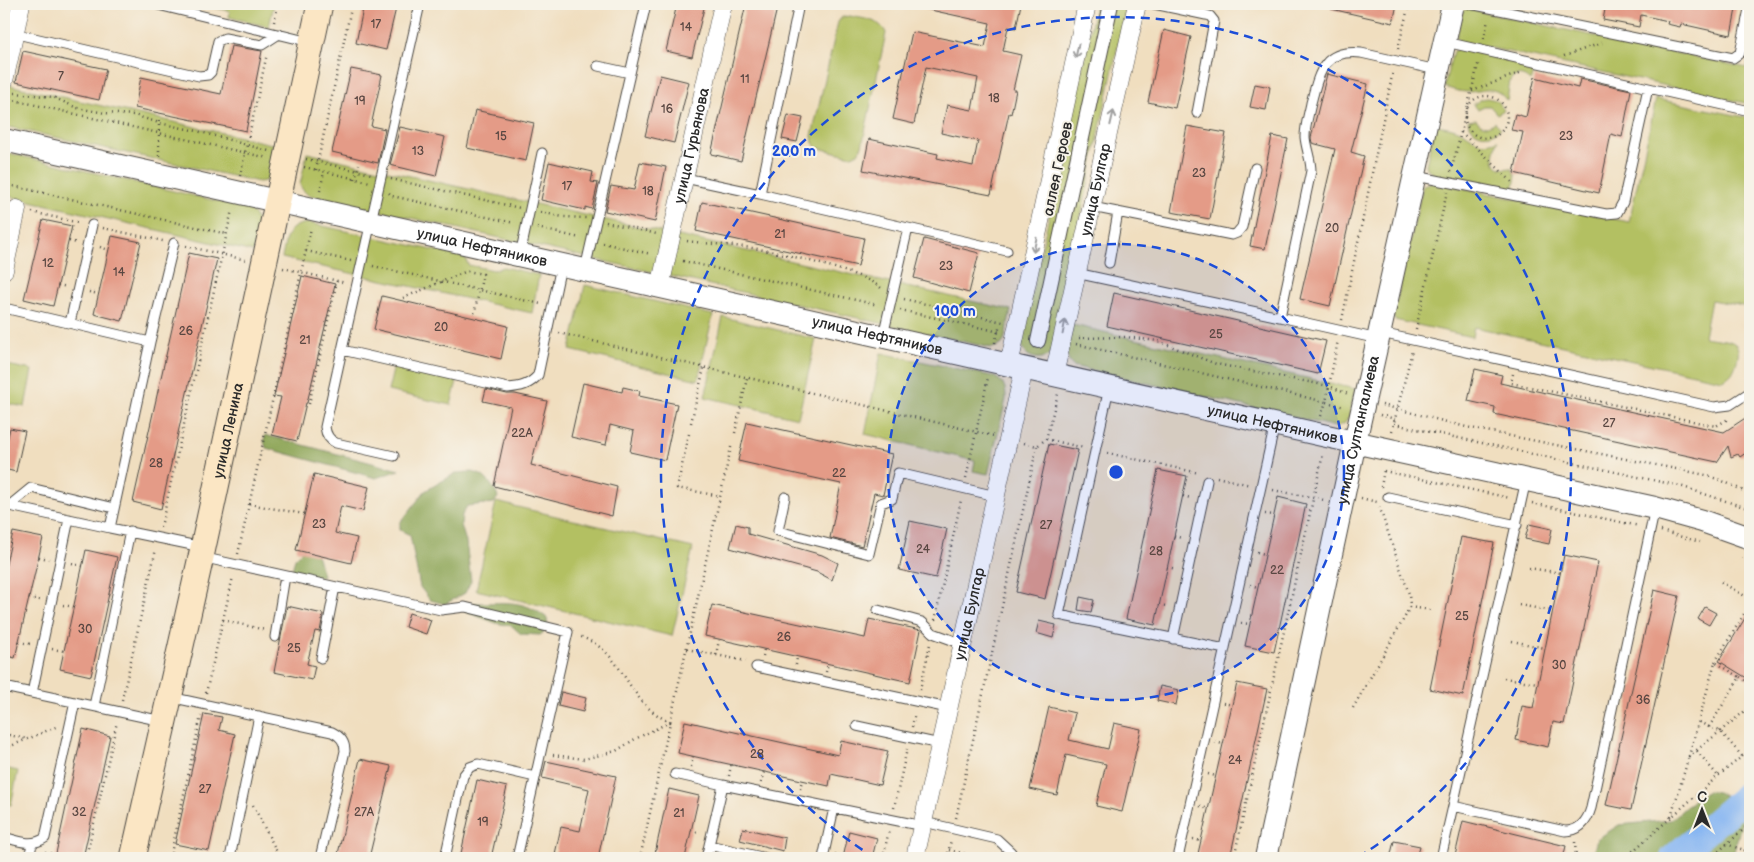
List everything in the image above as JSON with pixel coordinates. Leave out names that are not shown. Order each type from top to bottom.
[{"type":"main road","name":"улица Ленина","points":[[133,858],[278,201],[289,161],[320,4]]},
{"type":"street","points":[[8,87],[9,32],[21,4]]},
{"type":"street","name":"улица Гурьянова","points":[[660,287],[723,4]]},
{"type":"street","name":"улица Булгар","points":[[915,858],[1009,439],[1008,365],[1010,331],[1087,4]]},
{"type":"street","name":"аллея Героев","points":[[1038,341],[1111,4]]},
{"type":"street","name":"улица Булгар","points":[[1054,375],[1067,342],[1076,273],[1137,4]]},
{"type":"street","name":"улица Султангалиева","points":[[1266,858],[1355,442],[1366,401],[1444,42],[1454,4]]},
{"type":"street","name":"улица Нефтяников","points":[[4,140],[1355,442],[1524,490],[1653,518],[1702,521],[1743,546]]},
{"type":"street","points":[[4,270],[18,209]]},
{"type":"lane","points":[[394,456],[331,441],[325,428],[420,4]]},
{"type":"lane","points":[[584,270],[646,4]]},
{"type":"lane","points":[[760,194],[799,4]]},
{"type":"lane","points":[[1154,4],[1210,16],[1214,21],[1197,114]]},
{"type":"lane","points":[[1470,4],[1733,58],[1740,53],[1750,4]]},
{"type":"lane","points":[[158,5],[274,36],[312,42]]},
{"type":"lane","points":[[9,32],[199,76],[208,75],[211,72],[218,42],[221,39],[257,45],[274,36]]},
{"type":"lane","points":[[1444,42],[1750,110]]},
{"type":"lane","points":[[1280,317],[1311,171],[1310,156],[1306,146],[1305,127],[1322,69],[1328,60],[1348,51],[1438,70]]},
{"type":"lane","points":[[598,66],[630,73]]},
{"type":"lane","points":[[1415,176],[1606,214],[1617,212],[1623,202],[1648,88]]},
{"type":"lane","points":[[520,255],[542,153]]},
{"type":"lane","points":[[1092,207],[1232,235],[1237,233],[1242,227],[1255,168]]},
{"type":"lane","points":[[685,178],[1007,251]]},
{"type":"lane","points":[[1109,264],[1118,212]]},
{"type":"lane","points":[[70,323],[92,225]]},
{"type":"lane","points":[[883,337],[908,228]]},
{"type":"lane","points":[[110,528],[150,342],[174,244]]},
{"type":"lane","points":[[342,350],[508,388],[532,381],[538,375],[561,264]]},
{"type":"lane","points":[[1076,273],[1280,317],[1380,336],[1414,340],[1714,407],[1730,405],[1750,392]]},
{"type":"lane","points":[[4,308],[150,342]]},
{"type":"lane","points":[[1109,387],[1059,615],[1225,650]]},
{"type":"lane","points":[[1178,858],[1275,424]]},
{"type":"lane","points":[[785,497],[778,531],[869,554],[881,504],[892,499],[898,473],[996,496]]},
{"type":"lane","points":[[1173,639],[1209,478]]},
{"type":"lane","points":[[6,505],[31,488],[114,508]]},
{"type":"lane","points":[[1441,858],[1524,490]]},
{"type":"lane","points":[[1384,496],[1516,525]]},
{"type":"lane","points":[[6,505],[158,538],[236,564],[285,576],[441,610],[465,607],[568,632],[517,858]]},
{"type":"lane","points":[[1453,806],[1565,831],[1574,831],[1588,818],[1653,518]]},
{"type":"lane","points":[[32,693],[69,519]]},
{"type":"lane","points":[[94,706],[130,531]]},
{"type":"lane","points":[[275,634],[285,576]]},
{"type":"lane","points":[[320,658],[335,587]]},
{"type":"lane","points":[[878,610],[922,622],[933,633],[963,644]]},
{"type":"lane","points":[[756,668],[948,708]]},
{"type":"lane","points":[[4,687],[164,722]]},
{"type":"lane","points":[[170,697],[332,732],[342,739],[345,744],[345,751],[320,858]]},
{"type":"lane","points":[[4,838],[32,844],[45,838],[75,702]]},
{"type":"lane","points":[[230,858],[259,716]]},
{"type":"lane","points":[[856,726],[940,744]]},
{"type":"lane","points":[[445,858],[463,776],[470,766],[478,764],[535,777]]},
{"type":"lane","points":[[675,774],[892,820],[954,829],[997,839],[1010,852],[1009,858]]},
{"type":"lane","points":[[706,858],[723,784]]},
{"type":"lane","points":[[823,858],[834,808]]},
{"type":"lane","points":[[29,858],[32,844]]},
{"type":"lane","points":[[709,845],[766,858]]},
{"type":"path","points":[[86,858],[190,388],[274,36],[278,4]]},
{"type":"path","points":[[316,170],[352,4]]},
{"type":"path","points":[[1391,434],[1465,112],[1491,8]]},
{"type":"path","points":[[8,87],[53,97],[77,108],[134,115],[159,123],[197,131],[316,170],[355,179],[381,181],[563,217],[596,220],[713,245],[754,248],[819,264],[861,277],[875,284],[892,297],[1000,321],[1010,331],[1008,365],[975,432],[883,858]]},
{"type":"path","points":[[1494,97],[1505,108],[1506,124],[1495,136],[1487,138],[1479,136],[1472,133],[1467,127],[1465,112],[1469,104],[1476,98],[1494,97]]},
{"type":"path","points":[[4,98],[245,152],[289,161],[318,162],[357,171],[381,181],[392,196],[889,308],[1010,331]]},
{"type":"path","points":[[158,160],[159,116]]},
{"type":"path","points":[[1461,132],[1528,198]]},
{"type":"path","points":[[355,179],[359,164]]},
{"type":"path","points":[[170,858],[324,172]]},
{"type":"path","points":[[4,184],[226,234]]},
{"type":"path","points":[[306,251],[553,307]]},
{"type":"path","points":[[403,298],[467,271],[483,274],[474,314]]},
{"type":"path","points":[[309,404],[337,281]]},
{"type":"path","points":[[1000,321],[1002,313]]},
{"type":"path","points":[[1000,321],[1010,331]]},
{"type":"path","points":[[548,330],[1037,446]]},
{"type":"path","points":[[1067,342],[1079,338],[1125,338],[1158,341],[1216,364],[1329,386],[1366,401],[1466,427],[1706,475],[1750,494]]},
{"type":"path","points":[[691,423],[704,368]]},
{"type":"path","points":[[1514,371],[1511,383],[1716,426],[1737,413]]},
{"type":"path","points":[[735,433],[747,378]]},
{"type":"path","points":[[1394,424],[1680,486],[1750,509]]},
{"type":"path","points":[[689,434],[677,488],[720,496]]},
{"type":"path","points":[[947,858],[1037,446],[1046,439],[1209,478],[1332,502]]},
{"type":"path","points":[[640,858],[732,443]]},
{"type":"path","points":[[1234,858],[1324,449]]},
{"type":"path","points":[[1381,488],[1385,466]]},
{"type":"path","points":[[1384,471],[1524,490],[1653,518],[1704,543]]},
{"type":"path","points":[[1354,496],[1378,502]]},
{"type":"path","points":[[1378,502],[1384,496]]},
{"type":"path","points":[[1353,708],[1409,607],[1409,594],[1378,502]]},
{"type":"path","points":[[249,504],[304,514]]},
{"type":"path","points":[[1743,546],[1750,560]]},
{"type":"path","points":[[1529,568],[1560,573]]},
{"type":"path","points":[[1721,582],[1750,599]]},
{"type":"path","points":[[1671,818],[1715,662],[1750,604]]},
{"type":"path","points":[[1520,605],[1553,612]]},
{"type":"path","points":[[1409,607],[1432,610]]},
{"type":"path","points":[[223,620],[275,634]]},
{"type":"path","points":[[568,632],[601,647],[623,673],[640,699],[657,716],[670,722]]},
{"type":"path","points":[[716,655],[719,640]]},
{"type":"path","points":[[1512,641],[1545,648]]},
{"type":"path","points":[[1715,662],[1750,684]]},
{"type":"path","points":[[1709,727],[1740,677]]},
{"type":"path","points":[[1504,678],[1538,683]]},
{"type":"path","points":[[1690,756],[1750,707]]},
{"type":"path","points":[[4,749],[71,720]]},
{"type":"path","points":[[541,753],[584,759],[616,751],[635,739],[670,722]]},
{"type":"path","points":[[1699,722],[1720,731],[1742,756]]},
{"type":"path","points":[[4,734],[28,739]]},
{"type":"path","points":[[1625,858],[1750,750]]},
{"type":"path","points":[[1697,751],[1718,776]]},
{"type":"path","points":[[244,789],[280,858]]},
{"type":"path","points":[[1711,858],[1750,824]]},
{"type":"path","points":[[1574,831],[1576,858]]},
{"type":"path","points":[[1726,844],[1750,855]]},
{"type":"path","points":[[1744,851],[1750,846]]},
{"type":"path","points":[[949,850],[983,858]]},
{"type":"path","points":[[685,857],[691,858]]},
{"type":"green space","points":[[206,4],[274,4],[269,27],[229,17],[230,11],[206,6]]},
{"type":"green space","points":[[1096,4],[1127,4],[1052,350],[1049,355],[1035,358],[1024,351],[1021,342]]},
{"type":"green space","points":[[1467,9],[1747,68],[1750,54],[1750,104],[1459,41],[1456,38],[1463,11]]},
{"type":"green space","points":[[850,16],[875,22],[886,33],[862,146],[858,153],[852,156],[818,148],[813,143],[812,136],[838,22],[842,17]]},
{"type":"green space","points":[[1459,49],[1536,66],[1530,81],[1520,76],[1515,76],[1510,80],[1507,101],[1502,95],[1493,90],[1458,91],[1444,87],[1453,51]]},
{"type":"green space","points":[[4,84],[276,145],[269,177],[265,181],[259,182],[4,126]]},
{"type":"green space","points":[[1481,99],[1496,100],[1504,110],[1497,114],[1490,106],[1478,109],[1473,105]]},
{"type":"green space","points":[[1656,99],[1750,118],[1750,254],[1745,254],[1740,282],[1750,285],[1749,307],[1711,300],[1704,337],[1733,342],[1737,346],[1737,363],[1730,376],[1722,380],[1474,327],[1472,337],[1395,320],[1393,317],[1423,185],[1432,182],[1629,222]]},
{"type":"green space","points":[[1476,119],[1485,126],[1495,122],[1501,128],[1492,134],[1482,134],[1473,130],[1468,120]]},
{"type":"green space","points":[[1435,125],[1455,129],[1476,141],[1485,143],[1498,140],[1494,161],[1499,167],[1504,169],[1511,168],[1516,176],[1513,191],[1438,177],[1428,170],[1426,165]]},
{"type":"green space","points":[[4,152],[247,208],[256,217],[258,228],[253,252],[4,195]]},
{"type":"green space","points":[[307,153],[1011,310],[1004,341],[1001,345],[992,348],[308,195],[300,185]]},
{"type":"green space","points":[[309,223],[465,257],[468,265],[494,270],[503,267],[539,275],[532,313],[282,258],[286,239],[291,230],[301,224]]},
{"type":"green space","points":[[585,285],[713,315],[698,380],[570,350]]},
{"type":"green space","points":[[723,317],[816,339],[798,418],[705,397]]},
{"type":"green space","points":[[1073,325],[1355,389],[1349,416],[1345,423],[1336,427],[1073,366],[1069,362],[1067,352]]},
{"type":"green space","points":[[881,353],[992,376],[1002,382],[1006,391],[1006,399],[988,474],[973,471],[975,461],[865,434]]},
{"type":"green space","points":[[7,365],[32,370],[25,407],[4,403],[4,381]]},
{"type":"green space","points":[[394,366],[457,381],[451,405],[388,391]]},
{"type":"green space","points":[[265,435],[399,470],[376,478],[266,448]]},
{"type":"green space","points":[[472,472],[484,477],[498,497],[494,503],[467,506],[462,515],[461,525],[466,542],[471,581],[465,593],[445,604],[430,600],[420,587],[410,535],[400,530],[400,523],[425,491],[456,473]]},
{"type":"green space","points":[[496,502],[693,548],[672,636],[476,590]]},
{"type":"green space","points":[[303,550],[313,551],[318,557],[323,576],[318,578],[291,574],[295,558]]},
{"type":"green space","points":[[514,603],[522,605],[547,618],[548,629],[540,635],[521,634],[512,626],[496,623],[464,611],[465,604]]},
{"type":"green space","points":[[4,768],[18,771],[11,805],[4,804]]},
{"type":"green space","points":[[1708,791],[1717,792],[1734,801],[1742,820],[1734,852],[1724,858],[1592,858],[1597,839],[1619,825],[1671,820],[1696,798]]},
{"type":"building","points":[[364,4],[397,4],[386,50],[356,43]]},
{"type":"building","points":[[677,4],[705,4],[692,57],[666,51]]},
{"type":"building","points":[[746,4],[778,4],[741,161],[711,154]]},
{"type":"building","points":[[926,4],[1021,4],[1016,28],[1008,27],[1003,51],[1021,55],[1013,90],[1016,90],[1011,114],[1009,113],[991,195],[863,170],[869,139],[938,154],[937,158],[973,166],[978,141],[941,133],[947,105],[972,110],[978,78],[926,67],[914,124],[893,119],[912,32],[985,47],[990,23],[926,9]]},
{"type":"building","points":[[1332,4],[1397,4],[1393,23],[1331,9]]},
{"type":"building","points":[[1606,4],[1737,4],[1731,35],[1681,24],[1680,27],[1667,24],[1668,21],[1641,15],[1639,27],[1603,20]]},
{"type":"building","points":[[1164,30],[1191,37],[1175,108],[1148,102]]},
{"type":"building","points":[[231,46],[262,51],[246,131],[135,108],[141,77],[221,94]]},
{"type":"building","points":[[23,51],[106,69],[99,100],[16,82]]},
{"type":"building","points":[[351,69],[382,75],[371,126],[385,129],[378,163],[332,152]]},
{"type":"building","points":[[1327,74],[1368,84],[1351,152],[1364,156],[1330,306],[1300,299],[1335,149],[1312,143],[1311,138]]},
{"type":"building","points":[[660,75],[689,82],[674,143],[645,136]]},
{"type":"building","points":[[1535,77],[1578,88],[1580,79],[1631,90],[1622,137],[1611,134],[1599,193],[1514,173],[1523,132],[1511,130],[1515,114],[1526,117]]},
{"type":"building","points":[[1255,84],[1270,87],[1266,110],[1250,107]]},
{"type":"building","points":[[475,110],[534,123],[526,161],[467,148]]},
{"type":"building","points":[[788,115],[803,118],[797,142],[782,139]]},
{"type":"building","points":[[1187,126],[1226,133],[1210,219],[1171,212]]},
{"type":"building","points":[[400,127],[445,137],[436,176],[390,165]]},
{"type":"building","points":[[1272,136],[1288,139],[1265,249],[1250,246]]},
{"type":"building","points":[[549,162],[593,172],[591,182],[598,183],[592,209],[585,207],[585,210],[541,200]]},
{"type":"building","points":[[640,162],[666,167],[655,222],[605,211],[611,186],[634,190]]},
{"type":"building","points":[[702,202],[864,238],[858,266],[696,231]]},
{"type":"building","points":[[43,220],[72,226],[53,306],[24,299]]},
{"type":"building","points":[[112,236],[141,242],[122,321],[94,314]]},
{"type":"building","points":[[924,239],[979,253],[969,293],[914,278]]},
{"type":"building","points":[[189,253],[217,259],[161,509],[133,502]]},
{"type":"building","points":[[302,276],[335,284],[297,441],[272,435],[281,397],[274,396]]},
{"type":"building","points":[[1114,293],[1326,341],[1318,374],[1107,326]]},
{"type":"building","points":[[382,296],[508,326],[501,359],[374,329]]},
{"type":"building","points":[[1475,369],[1502,375],[1500,383],[1724,432],[1750,415],[1750,450],[1740,457],[1738,454],[1731,457],[1728,446],[1717,462],[1494,414],[1495,407],[1468,401]]},
{"type":"building","points":[[583,383],[622,392],[623,387],[640,391],[639,396],[677,404],[665,460],[630,452],[634,431],[610,425],[606,445],[571,437]]},
{"type":"building","points":[[486,389],[547,401],[531,465],[617,487],[612,516],[494,486],[511,407],[483,401]]},
{"type":"building","points":[[747,422],[892,454],[883,495],[874,493],[862,546],[830,538],[841,484],[738,461]]},
{"type":"building","points":[[10,428],[25,431],[16,472],[4,469],[4,455]]},
{"type":"building","points":[[1049,444],[1078,450],[1045,599],[1016,592]]},
{"type":"building","points":[[1158,470],[1187,476],[1155,625],[1126,619]]},
{"type":"building","points":[[314,474],[369,487],[363,511],[341,506],[335,533],[357,538],[351,563],[296,550]]},
{"type":"building","points":[[1278,497],[1306,504],[1274,652],[1245,646]]},
{"type":"building","points":[[910,521],[947,529],[936,578],[899,570]]},
{"type":"building","points":[[736,524],[748,527],[748,534],[822,555],[838,563],[832,580],[817,572],[730,548]]},
{"type":"building","points":[[1529,524],[1552,529],[1549,544],[1525,539]]},
{"type":"building","points":[[13,532],[43,538],[15,658],[4,655],[4,573]]},
{"type":"building","points":[[1461,537],[1494,543],[1463,696],[1430,689]]},
{"type":"building","points":[[86,550],[117,557],[91,676],[60,669]]},
{"type":"building","points":[[1564,555],[1598,562],[1564,724],[1553,722],[1548,747],[1516,740],[1522,706],[1533,708]]},
{"type":"building","points":[[1654,590],[1679,596],[1631,810],[1606,805]]},
{"type":"building","points":[[1080,597],[1094,600],[1091,612],[1078,610]]},
{"type":"building","points":[[712,605],[865,638],[869,619],[921,630],[910,682],[705,636]]},
{"type":"building","points":[[287,606],[323,614],[320,632],[315,631],[307,664],[315,666],[312,680],[274,672]]},
{"type":"building","points":[[1705,607],[1716,613],[1709,625],[1698,619]]},
{"type":"building","points":[[1750,610],[1750,680],[1719,661]]},
{"type":"building","points":[[409,613],[431,620],[426,634],[405,627]]},
{"type":"building","points":[[1039,621],[1056,625],[1053,638],[1036,633]]},
{"type":"building","points":[[1237,683],[1267,689],[1230,858],[1197,858]]},
{"type":"building","points":[[1160,686],[1179,690],[1176,705],[1157,701]]},
{"type":"building","points":[[561,692],[586,698],[583,712],[558,706]]},
{"type":"building","points":[[1049,707],[1075,713],[1069,740],[1108,749],[1114,723],[1141,729],[1122,812],[1096,806],[1106,764],[1066,755],[1057,795],[1030,789]]},
{"type":"building","points":[[204,714],[222,717],[219,730],[235,734],[209,851],[175,844]]},
{"type":"building","points":[[685,721],[838,755],[841,741],[888,751],[880,785],[831,774],[829,786],[678,753]]},
{"type":"building","points":[[83,729],[110,736],[83,858],[55,858]]},
{"type":"building","points":[[360,759],[391,766],[369,858],[337,858]]},
{"type":"building","points":[[546,761],[616,776],[598,858],[576,858],[555,854],[561,827],[580,831],[589,789],[542,778]]},
{"type":"building","points":[[477,780],[507,787],[491,858],[460,858]]},
{"type":"building","points":[[669,789],[699,796],[685,858],[654,858]]},
{"type":"building","points":[[1463,821],[1566,846],[1563,858],[1465,858],[1455,856]]},
{"type":"building","points":[[743,828],[785,838],[783,851],[740,840]]},
{"type":"building","points":[[849,831],[877,838],[872,858],[843,858]]},
{"type":"building","points":[[1394,841],[1420,846],[1417,858],[1390,858]]},
{"type":"waterway","points":[[1674,858],[1750,793]]}]
